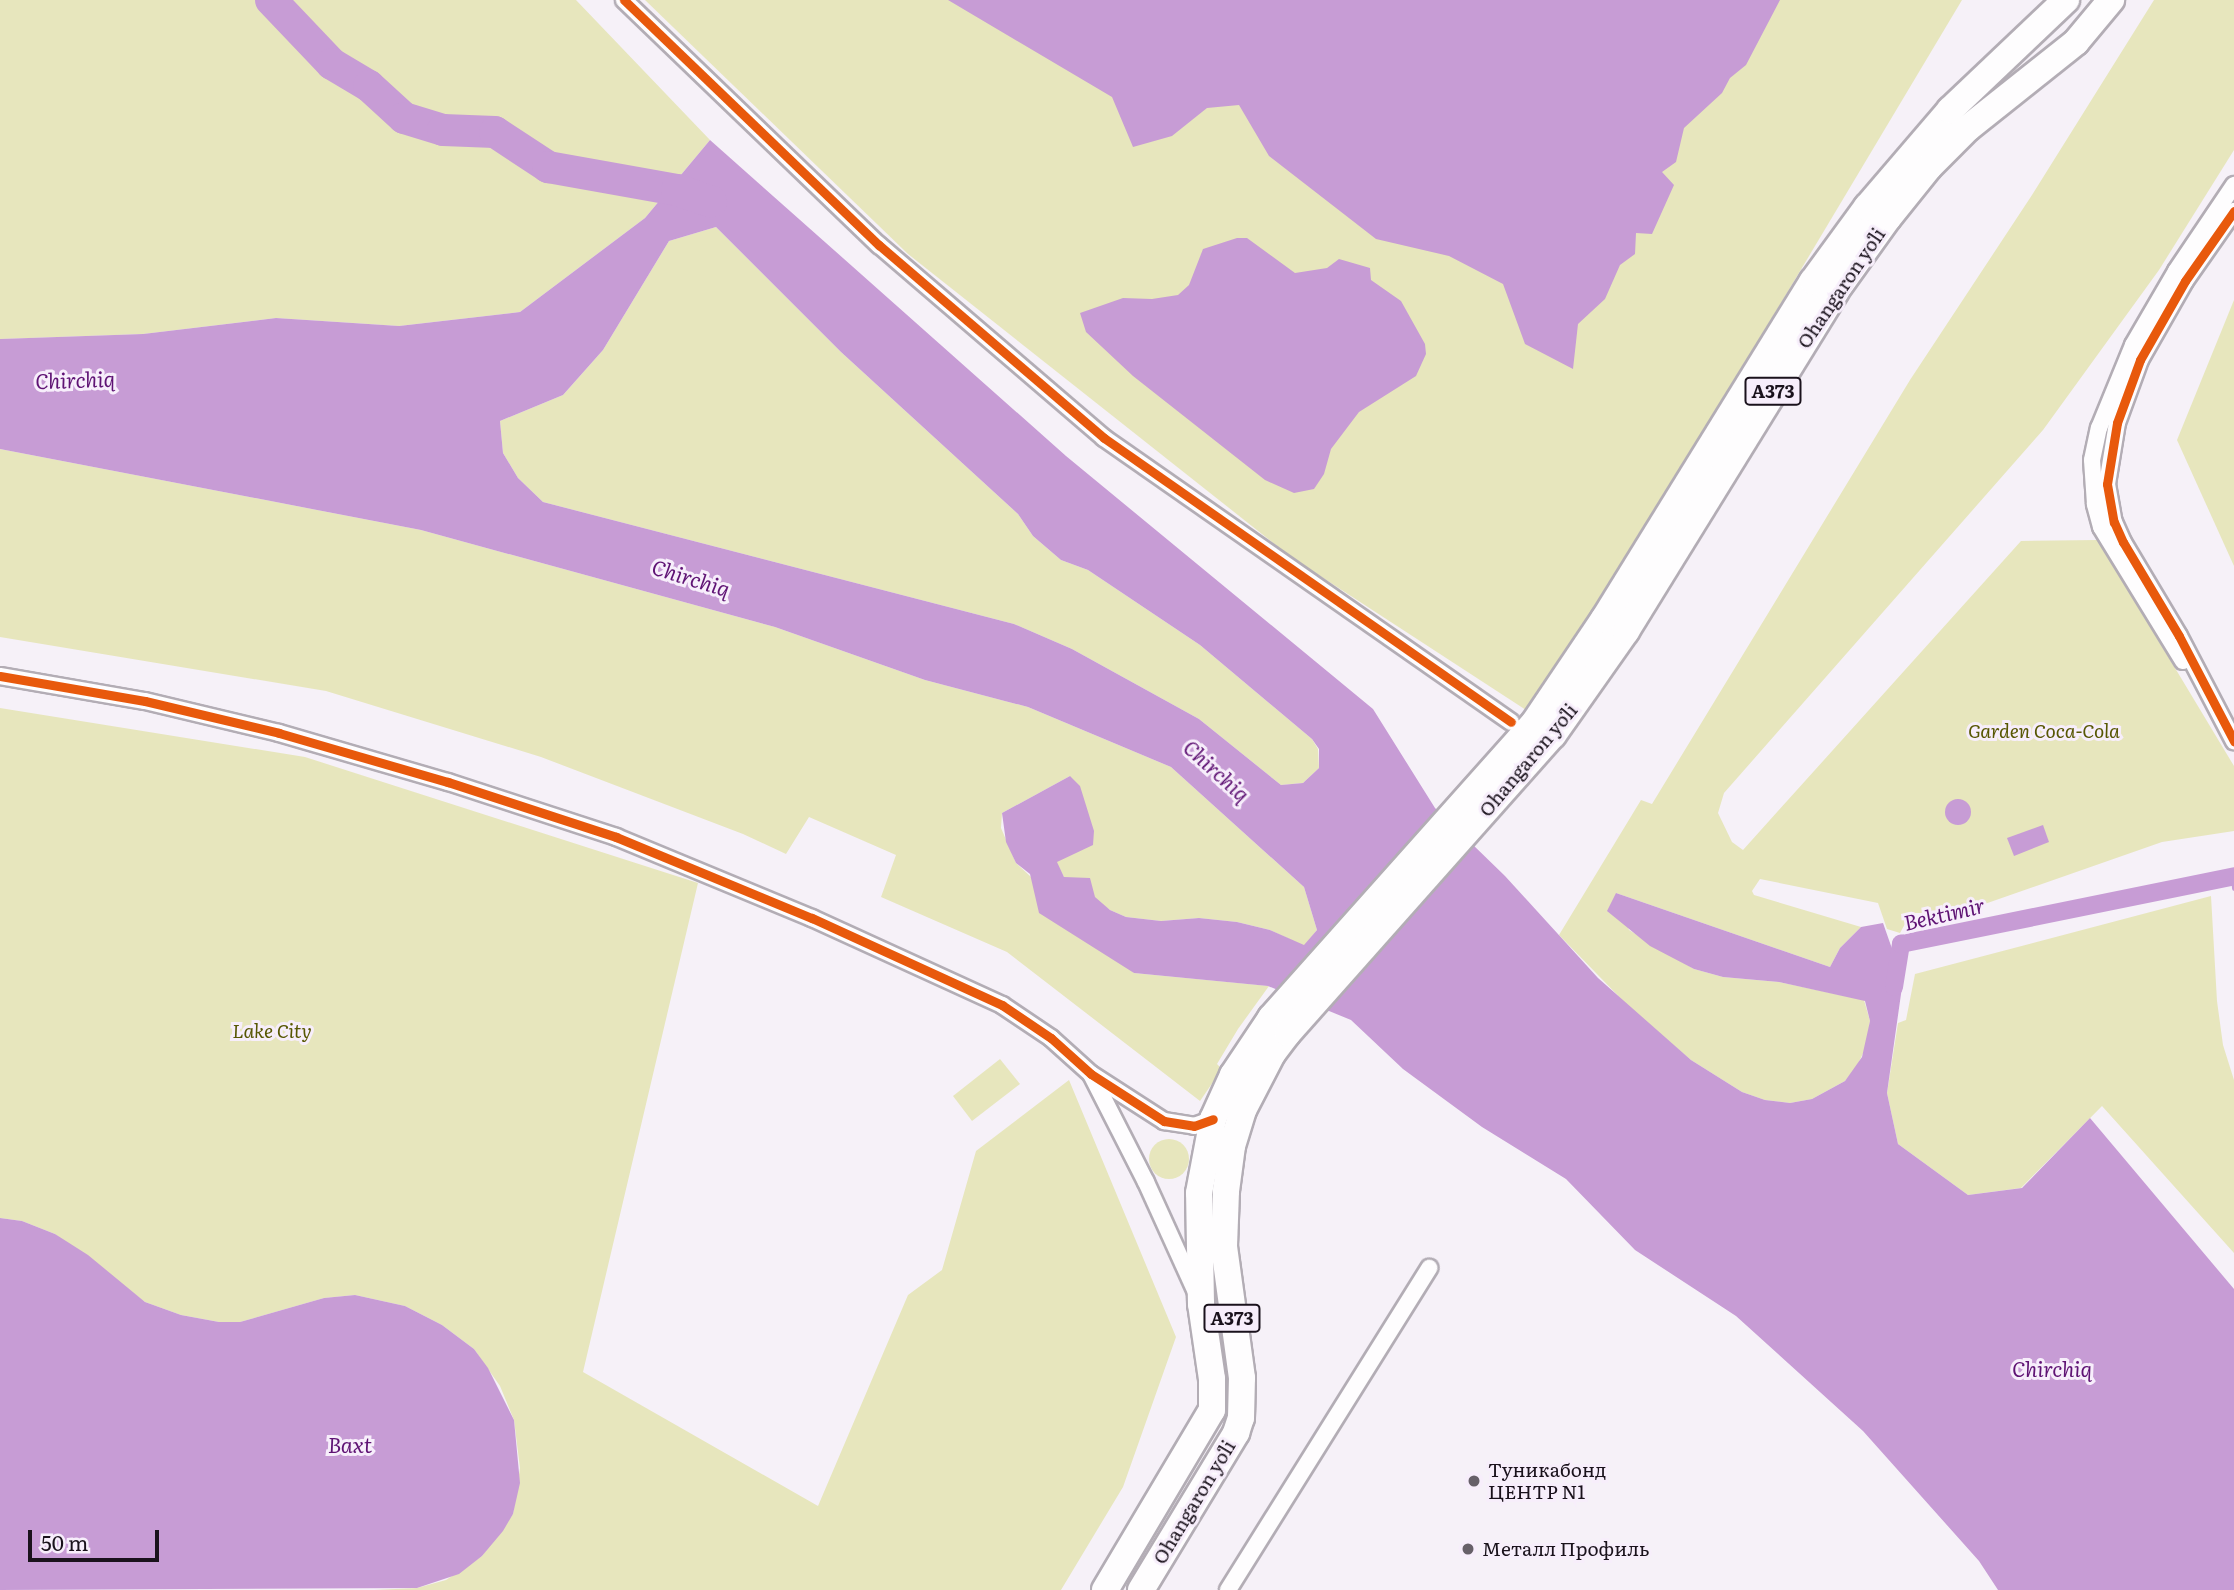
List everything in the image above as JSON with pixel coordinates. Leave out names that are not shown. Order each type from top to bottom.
[{"type":"highway","name":"Ohangaron yoʻli","points":[[1470,812],[1571,671],[1813,282],[1867,208],[1950,110],[2066,0]]},
{"type":"highway","name":"Ohangaron yoʻli","points":[[1105,1590],[1212,1410],[1212,1379],[1201,1304],[1199,1193],[1213,1119],[1233,1075],[1470,812],[1553,735],[1619,641],[1835,292],[1888,218],[1929,167],[1968,128],[2076,42],[2110,0]]},
{"type":"highway","name":"Ohangaron yoʻli","points":[[1141,1590],[1236,1433],[1241,1418],[1242,1378],[1224,1246],[1226,1191],[1232,1146],[1243,1110],[1279,1025]]},
{"type":"street","points":[[624,0],[879,245],[1104,438],[1511,722]]},
{"type":"street","points":[[2208,696],[2169,643],[2101,527],[2095,504],[2092,460],[2099,428],[2133,345],[2176,271],[2234,185]]},
{"type":"street","points":[[2234,211],[2178,291],[2140,360],[2117,423],[2107,484],[2114,522],[2123,542],[2179,636],[2208,696],[2234,741]]},
{"type":"street","points":[[0,676],[145,701],[279,733],[448,782],[616,837],[799,913],[992,1000],[1051,1038],[1091,1074],[1164,1121],[1194,1126],[1213,1119]]},
{"type":"street","points":[[1091,1074],[1146,1182],[1201,1304]]},
{"type":"street","points":[[1227,1590],[1429,1268]]},
{"type":"green space","points":[[0,0],[576,0],[710,140],[645,218],[520,312],[399,326],[276,318],[143,334],[0,339]]},
{"type":"green space","points":[[645,0],[1962,0],[1573,651],[1532,714],[1291,557],[908,254]]},
{"type":"green space","name":"Garden Coca-Cola","points":[[2154,0],[2234,0],[2234,150],[2159,270],[2043,430],[1724,793],[1718,813],[1732,842],[1743,850],[2021,541],[2098,540],[2234,766],[2234,831],[2162,842],[1976,907],[1951,913],[1911,913],[1900,933],[1887,929],[1878,903],[1760,879],[1752,891],[1754,895],[1861,927],[1840,948],[1830,967],[1616,893],[1629,930],[1694,969],[1723,977],[1779,982],[1864,1000],[1870,1021],[1867,1045],[1856,1068],[1845,1081],[1812,1099],[1790,1103],[1765,1100],[1742,1092],[1691,1060],[1633,1011],[1559,935],[1641,800],[1652,804],[1910,380],[2032,195]]},
{"type":"green space","points":[[716,227],[841,352],[1018,514],[1033,536],[1061,560],[1088,570],[1200,645],[1312,739],[1318,749],[1319,768],[1303,783],[1281,785],[1199,719],[1072,649],[1014,624],[543,502],[518,478],[503,453],[500,421],[563,395],[603,350],[669,241]]},
{"type":"green space","points":[[2234,300],[2234,566],[2177,440]]},
{"type":"green space","points":[[0,449],[421,530],[775,627],[925,680],[1028,707],[1171,767],[1304,887],[1317,930],[1304,946],[1270,930],[1237,922],[1199,918],[1161,921],[1126,917],[1110,910],[1064,877],[1056,862],[1070,776],[1002,813],[1001,828],[1016,863],[1134,973],[1269,986],[1217,1064],[1222,1069],[1200,1101],[1007,952],[881,897],[896,855],[809,817],[786,854],[743,834],[541,757],[326,691],[0,637]]},
{"type":"green space","name":"Lake City","points":[[0,708],[305,757],[698,883],[583,1372],[818,1506],[908,1295],[942,1270],[976,1151],[1069,1080],[1176,1337],[1123,1487],[1061,1590],[374,1590],[417,1588],[446,1580],[482,1556],[513,1514],[520,1468],[514,1420],[500,1386],[474,1349],[442,1325],[405,1306],[355,1295],[324,1298],[240,1322],[219,1322],[181,1315],[145,1302],[55,1234],[22,1221],[0,1218]]},
{"type":"green space","points":[[2211,896],[2217,1001],[2223,1045],[2234,1080],[2234,1253],[2102,1106],[2021,1188],[1968,1195],[1898,1144],[1887,1093],[1898,1023],[1906,1020],[1915,974]]},
{"type":"green space","points":[[1000,1059],[1020,1084],[972,1121],[953,1096]]},
{"type":"green space","points":[[1169,1139],[1177,1140],[1183,1145],[1188,1151],[1188,1167],[1183,1173],[1177,1178],[1169,1179],[1161,1178],[1155,1173],[1150,1167],[1149,1159],[1150,1151],[1155,1145],[1161,1140]]},
{"type":"water","points":[[948,0],[1780,0],[1746,65],[1730,78],[1722,93],[1684,128],[1676,162],[1662,172],[1674,185],[1652,234],[1636,233],[1635,254],[1620,265],[1605,299],[1578,324],[1573,369],[1525,344],[1503,284],[1449,256],[1376,239],[1269,156],[1239,105],[1207,108],[1172,136],[1133,147],[1112,97]]},
{"type":"water","name":"Chirchiq","points":[[710,140],[1066,456],[1373,709],[1435,808],[1505,876],[1598,978],[1691,1060],[1742,1092],[1765,1100],[1790,1103],[1812,1099],[1845,1081],[1862,1057],[1870,1021],[1865,1001],[1779,982],[1723,977],[1694,969],[1650,946],[1607,911],[1616,893],[1830,967],[1840,948],[1861,927],[1883,923],[1903,980],[1887,1093],[1898,1144],[1968,1195],[2022,1188],[2090,1118],[2234,1289],[2234,1590],[1998,1590],[1979,1561],[1863,1431],[1736,1316],[1635,1250],[1566,1179],[1482,1127],[1403,1069],[1351,1020],[1268,986],[1134,973],[1039,913],[1030,874],[1016,863],[1006,842],[1002,813],[1070,776],[1080,786],[1094,831],[1093,845],[1057,862],[1064,877],[1090,878],[1095,897],[1110,910],[1126,917],[1161,921],[1199,918],[1237,922],[1270,930],[1304,945],[1317,930],[1304,887],[1171,767],[1028,707],[925,680],[775,627],[421,530],[0,449],[0,339],[143,334],[276,318],[399,326],[520,312],[645,218]],"holes":[[[716,227],[841,352],[1018,514],[1033,536],[1061,560],[1088,570],[1200,645],[1312,739],[1319,749],[1319,768],[1303,783],[1281,785],[1199,719],[1072,649],[1014,624],[543,502],[518,478],[503,453],[500,421],[563,395],[603,350],[669,241]]]},
{"type":"water","points":[[1237,238],[1247,238],[1295,273],[1327,268],[1339,259],[1370,268],[1371,280],[1401,301],[1425,344],[1426,354],[1416,376],[1359,412],[1331,449],[1324,474],[1314,489],[1294,493],[1265,480],[1133,376],[1086,332],[1080,313],[1123,298],[1152,299],[1178,295],[1189,285],[1203,249]]},
{"type":"water","points":[[1958,799],[1967,803],[1971,812],[1967,821],[1958,825],[1949,821],[1945,812],[1949,803]]},
{"type":"water","points":[[2043,825],[2049,842],[2014,856],[2007,838]]},
{"type":"water","name":"Baхt","points":[[0,1218],[22,1221],[55,1234],[88,1255],[145,1302],[181,1315],[219,1322],[240,1322],[324,1298],[355,1295],[405,1306],[442,1325],[474,1349],[488,1368],[514,1420],[520,1483],[513,1514],[503,1531],[482,1556],[459,1574],[417,1588],[0,1590]]},
{"type":"waterway","points":[[271,0],[332,64],[369,86],[404,118],[443,130],[495,132],[548,167],[677,190],[711,202]]},
{"type":"waterway","points":[[2233,876],[2234,888]]},
{"type":"waterway","name":"Bektimir","points":[[1894,987],[1901,944],[2234,876]]},
{"type":"cycle path","points":[[624,0],[879,245],[1104,438],[1511,722]]},
{"type":"cycle path","points":[[2234,211],[2185,281],[2140,360],[2117,423],[2107,484],[2114,522],[2123,542],[2179,636],[2234,741]]},
{"type":"cycle path","points":[[0,676],[145,701],[279,733],[448,782],[616,837],[812,918],[1002,1005],[1051,1038],[1091,1074],[1164,1121],[1194,1126],[1213,1119]]},
{"type":"place","name":"Туникабонд ЦЕНТР N1","points":[[1474,1481]]},
{"type":"place","name":"Металл Профиль","points":[[1468,1549]]}]
